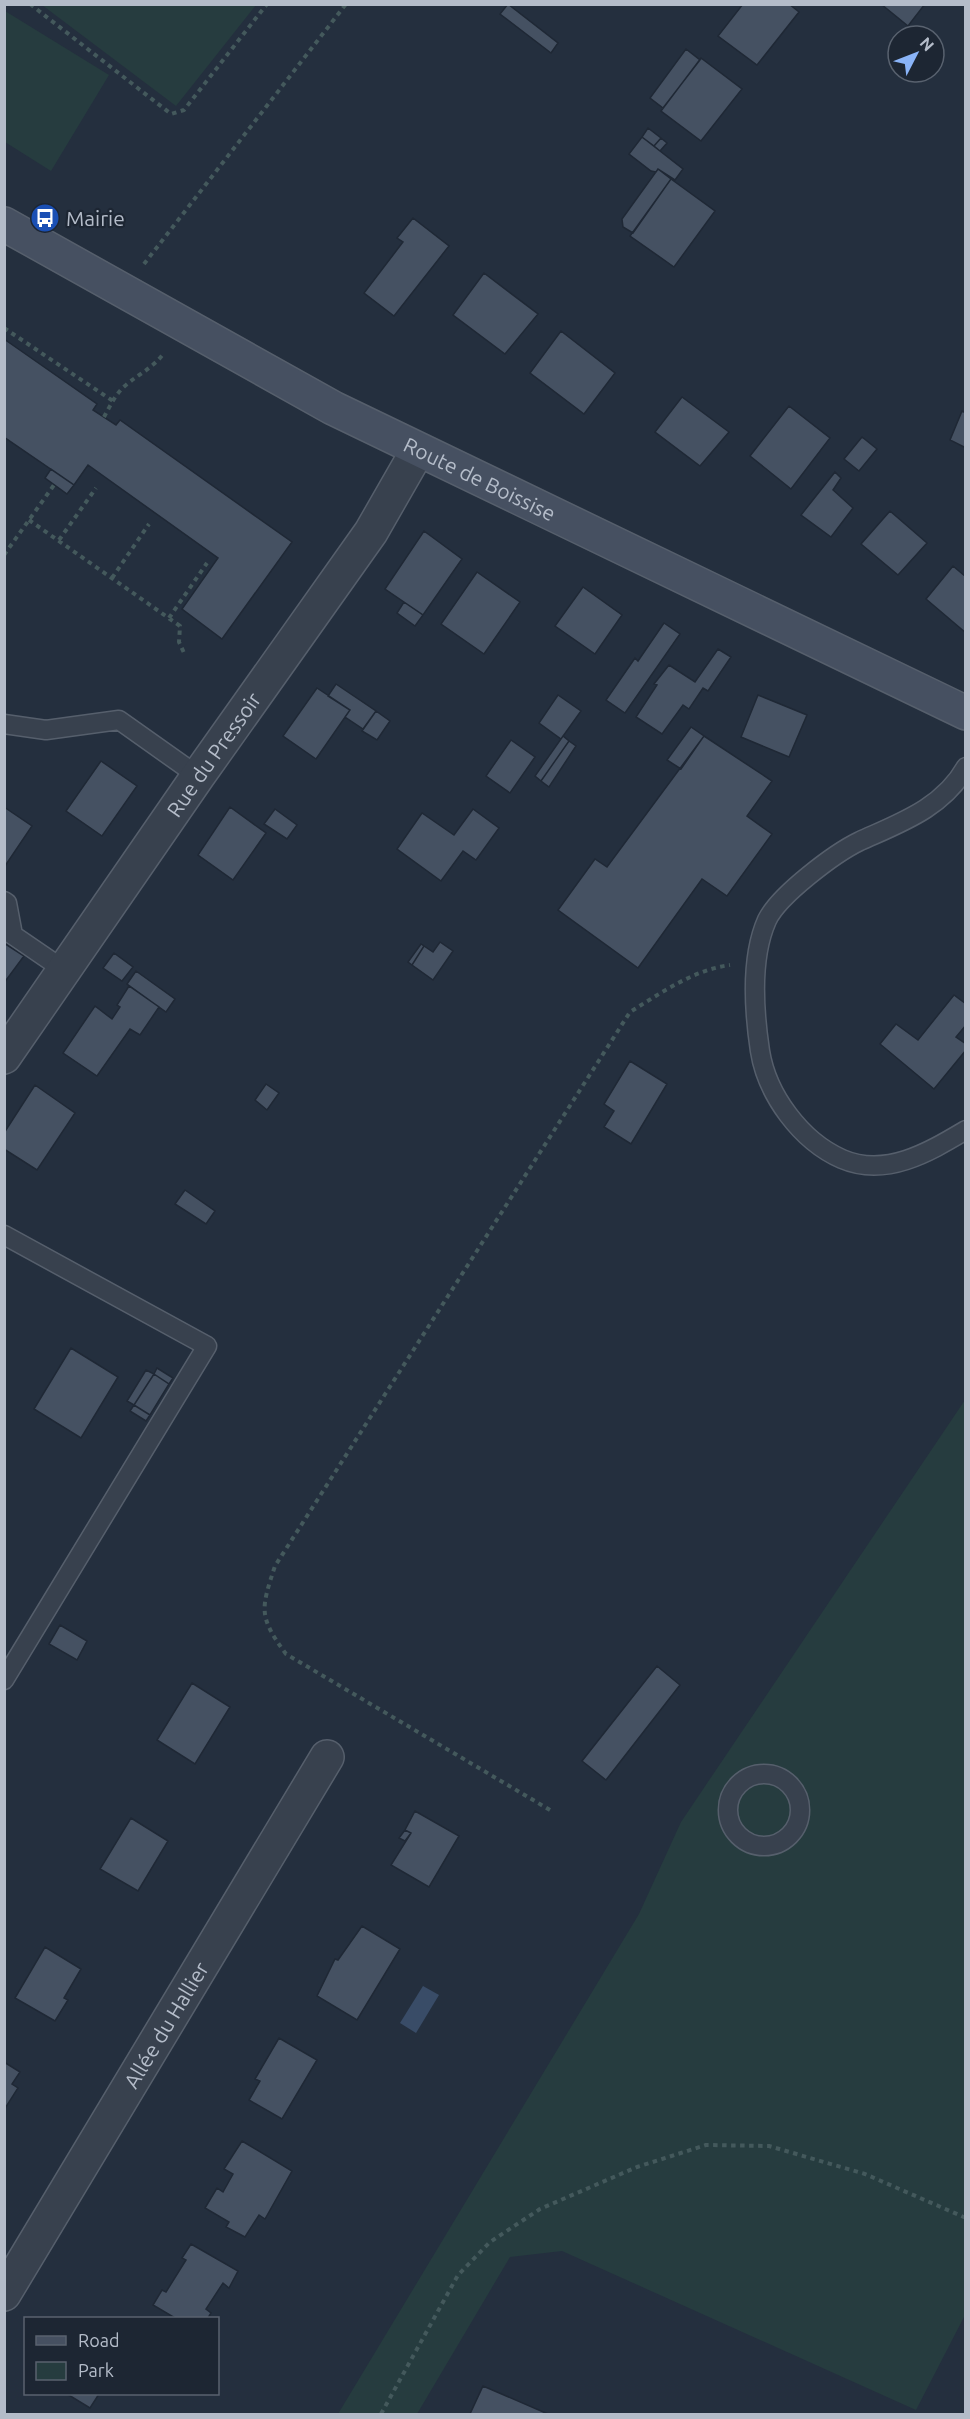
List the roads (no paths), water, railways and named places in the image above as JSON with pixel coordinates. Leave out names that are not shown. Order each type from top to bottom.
[{"type":"street","name":"Route de Boissise","points":[[4,224],[333,408],[966,713]]},
{"type":"street","name":"Rue du Pressoir","points":[[5,1055],[198,776],[371,532],[418,450]]},
{"type":"street","name":"Allée du Hallier","points":[[4,2294],[327,1757]]},
{"type":"lane","points":[[4,724],[46,730],[119,720],[198,776]]},
{"type":"lane","points":[[966,767],[958,780],[929,808],[889,830],[859,842],[795,887],[768,919],[758,962],[755,1019],[763,1070],[781,1104],[806,1134],[843,1159],[879,1166],[922,1156],[966,1130]]},
{"type":"lane","points":[[4,901],[8,903],[9,932],[64,970]]},
{"type":"lane","points":[[4,1235],[207,1346],[4,1680]]},
{"type":"lane","points":[[771,1774],[788,1781],[796,1791],[801,1816],[796,1828],[788,1838],[777,1844],[752,1845],[734,1830],[728,1809],[735,1788],[743,1780],[753,1775],[771,1774]]},
{"type":"water","points":[[423,1986],[439,1995],[416,2033],[400,2023]]},
{"type":"place","name":"Mairie","points":[[45,218]]}]
